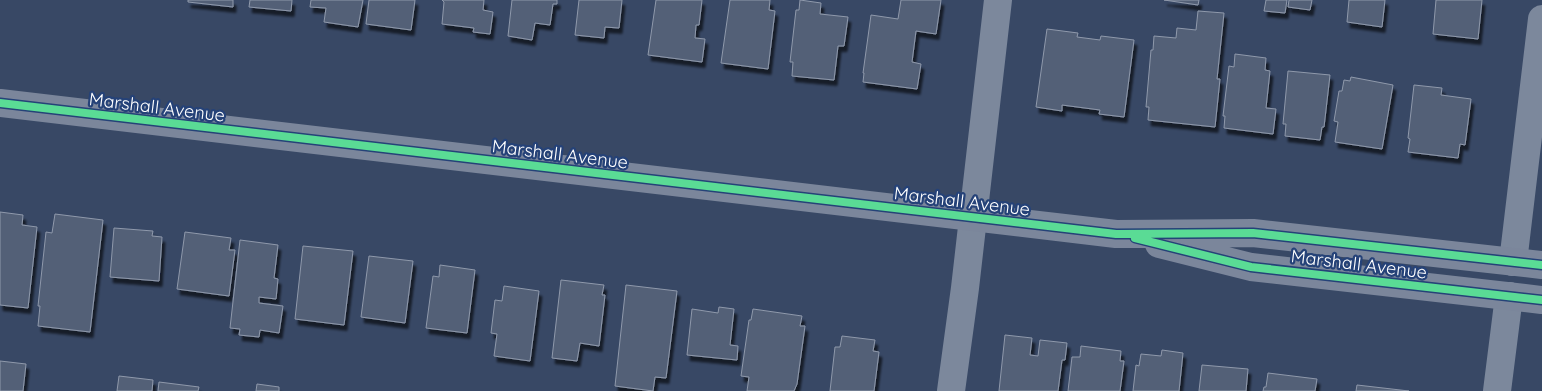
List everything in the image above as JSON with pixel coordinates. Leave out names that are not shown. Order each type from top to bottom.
[{"type":"main road","name":"Marshall Avenue","points":[[0,103],[1116,234],[1253,233],[1542,265]]},
{"type":"main road","name":"Marshall Avenue","points":[[1116,234],[1251,266],[1542,300]]},
{"type":"street","points":[[951,391],[965,288],[998,0]]},
{"type":"street","points":[[1513,262],[1542,19]]},
{"type":"street","points":[[1497,391],[1509,296]]},
{"type":"building","points":[[188,0],[233,0],[233,7],[188,2]]},
{"type":"building","points":[[250,0],[292,0],[291,11],[249,7]]},
{"type":"building","points":[[311,0],[363,0],[358,27],[324,22],[326,8],[310,7]]},
{"type":"building","points":[[369,0],[415,0],[411,30],[366,24]]},
{"type":"building","points":[[442,0],[484,0],[483,10],[493,12],[490,34],[473,32],[474,28],[442,24],[444,2]]},
{"type":"building","points":[[512,0],[557,0],[557,4],[553,4],[550,25],[535,23],[532,40],[508,36]]},
{"type":"building","points":[[579,0],[622,0],[619,28],[605,27],[604,38],[575,35]]},
{"type":"building","points":[[656,0],[702,0],[699,25],[696,25],[695,38],[705,39],[702,62],[648,55]]},
{"type":"building","points":[[730,0],[770,0],[769,10],[775,11],[768,69],[721,63]]},
{"type":"building","points":[[800,0],[821,3],[820,14],[848,17],[844,46],[838,46],[834,80],[792,76],[793,62],[790,62],[796,10],[799,10]]},
{"type":"building","points":[[901,0],[941,0],[936,34],[916,31],[912,62],[921,64],[917,89],[863,82],[871,15],[898,19]]},
{"type":"building","points":[[1164,0],[1199,0],[1198,5]]},
{"type":"building","points":[[1266,0],[1287,0],[1285,13],[1264,11]]},
{"type":"building","points":[[1289,0],[1312,0],[1310,10],[1288,7]]},
{"type":"building","points":[[1349,0],[1385,0],[1382,27],[1347,22]]},
{"type":"building","points":[[1436,0],[1482,0],[1478,39],[1433,34]]},
{"type":"building","points":[[1198,11],[1224,13],[1217,79],[1220,79],[1215,127],[1148,120],[1149,107],[1146,107],[1154,36],[1176,38],[1177,28],[1196,30]]},
{"type":"building","points":[[1047,29],[1078,33],[1077,37],[1100,40],[1101,36],[1134,40],[1124,117],[1099,114],[1100,110],[1062,105],[1062,111],[1036,107]]},
{"type":"building","points":[[1235,54],[1266,58],[1265,70],[1270,71],[1266,108],[1276,109],[1273,134],[1224,128],[1225,116],[1223,116],[1229,66],[1234,67]]},
{"type":"building","points":[[1288,71],[1330,75],[1324,127],[1322,127],[1320,140],[1285,136],[1286,124],[1283,124]]},
{"type":"building","points":[[1351,77],[1393,85],[1382,149],[1335,142],[1338,122],[1334,121],[1339,91],[1342,91],[1344,80],[1350,81]]},
{"type":"building","points":[[1414,85],[1442,88],[1441,95],[1471,99],[1465,145],[1460,144],[1458,158],[1408,152]]},
{"type":"building","points":[[0,212],[23,215],[22,225],[37,227],[28,308],[0,305]]},
{"type":"building","points":[[55,214],[103,220],[90,332],[38,326],[40,306],[38,306],[46,232],[52,233]]},
{"type":"building","points":[[114,228],[153,231],[152,236],[162,237],[159,281],[110,277]]},
{"type":"building","points":[[185,232],[231,238],[229,250],[235,250],[229,296],[177,289]]},
{"type":"building","points":[[240,240],[278,245],[274,278],[278,279],[276,299],[259,297],[259,303],[283,306],[279,333],[260,330],[259,337],[239,335],[240,329],[230,328]]},
{"type":"building","points":[[303,246],[353,251],[344,325],[295,319]]},
{"type":"building","points":[[369,256],[413,261],[405,323],[361,317]]},
{"type":"building","points":[[440,265],[475,270],[467,333],[426,328],[433,276],[439,277]]},
{"type":"building","points":[[561,280],[604,285],[602,295],[605,295],[599,346],[580,343],[577,361],[552,358]]},
{"type":"building","points":[[626,285],[677,291],[666,378],[655,377],[653,391],[615,386]]},
{"type":"building","points":[[504,286],[539,291],[530,361],[494,356],[497,334],[491,333],[495,300],[502,301]]},
{"type":"building","points":[[719,307],[734,309],[730,345],[738,346],[737,360],[687,355],[692,309],[718,313]]},
{"type":"building","points":[[753,309],[802,316],[800,326],[805,326],[797,384],[794,391],[747,391],[749,377],[741,376],[749,320],[751,320]]},
{"type":"building","points":[[1005,335],[1032,338],[1030,355],[1038,356],[1040,340],[1067,343],[1065,360],[1062,360],[1058,391],[999,391]]},
{"type":"building","points":[[842,336],[875,340],[873,351],[879,352],[874,391],[830,391],[835,347],[840,347]]},
{"type":"building","points":[[1081,346],[1121,351],[1120,361],[1124,361],[1120,391],[1068,391],[1072,357],[1080,357]]},
{"type":"building","points":[[1162,350],[1183,353],[1179,391],[1133,391],[1136,365],[1139,366],[1141,354],[1161,356]]},
{"type":"building","points":[[0,361],[26,364],[23,391],[0,391]]},
{"type":"building","points":[[1202,365],[1248,369],[1246,391],[1199,391]]},
{"type":"building","points":[[1268,373],[1317,379],[1315,391],[1263,391],[1264,387],[1266,387]]},
{"type":"building","points":[[119,376],[153,380],[152,391],[117,391]]},
{"type":"building","points":[[159,382],[199,387],[198,391],[158,391]]},
{"type":"building","points":[[257,384],[279,387],[279,391],[256,391]]},
{"type":"building","points":[[1357,385],[1409,391],[1356,391]]},
{"type":"cycle path","points":[[0,103],[1116,234],[1253,233],[1542,265]]},
{"type":"cycle path","points":[[1135,238],[1251,267],[1542,300]]}]
